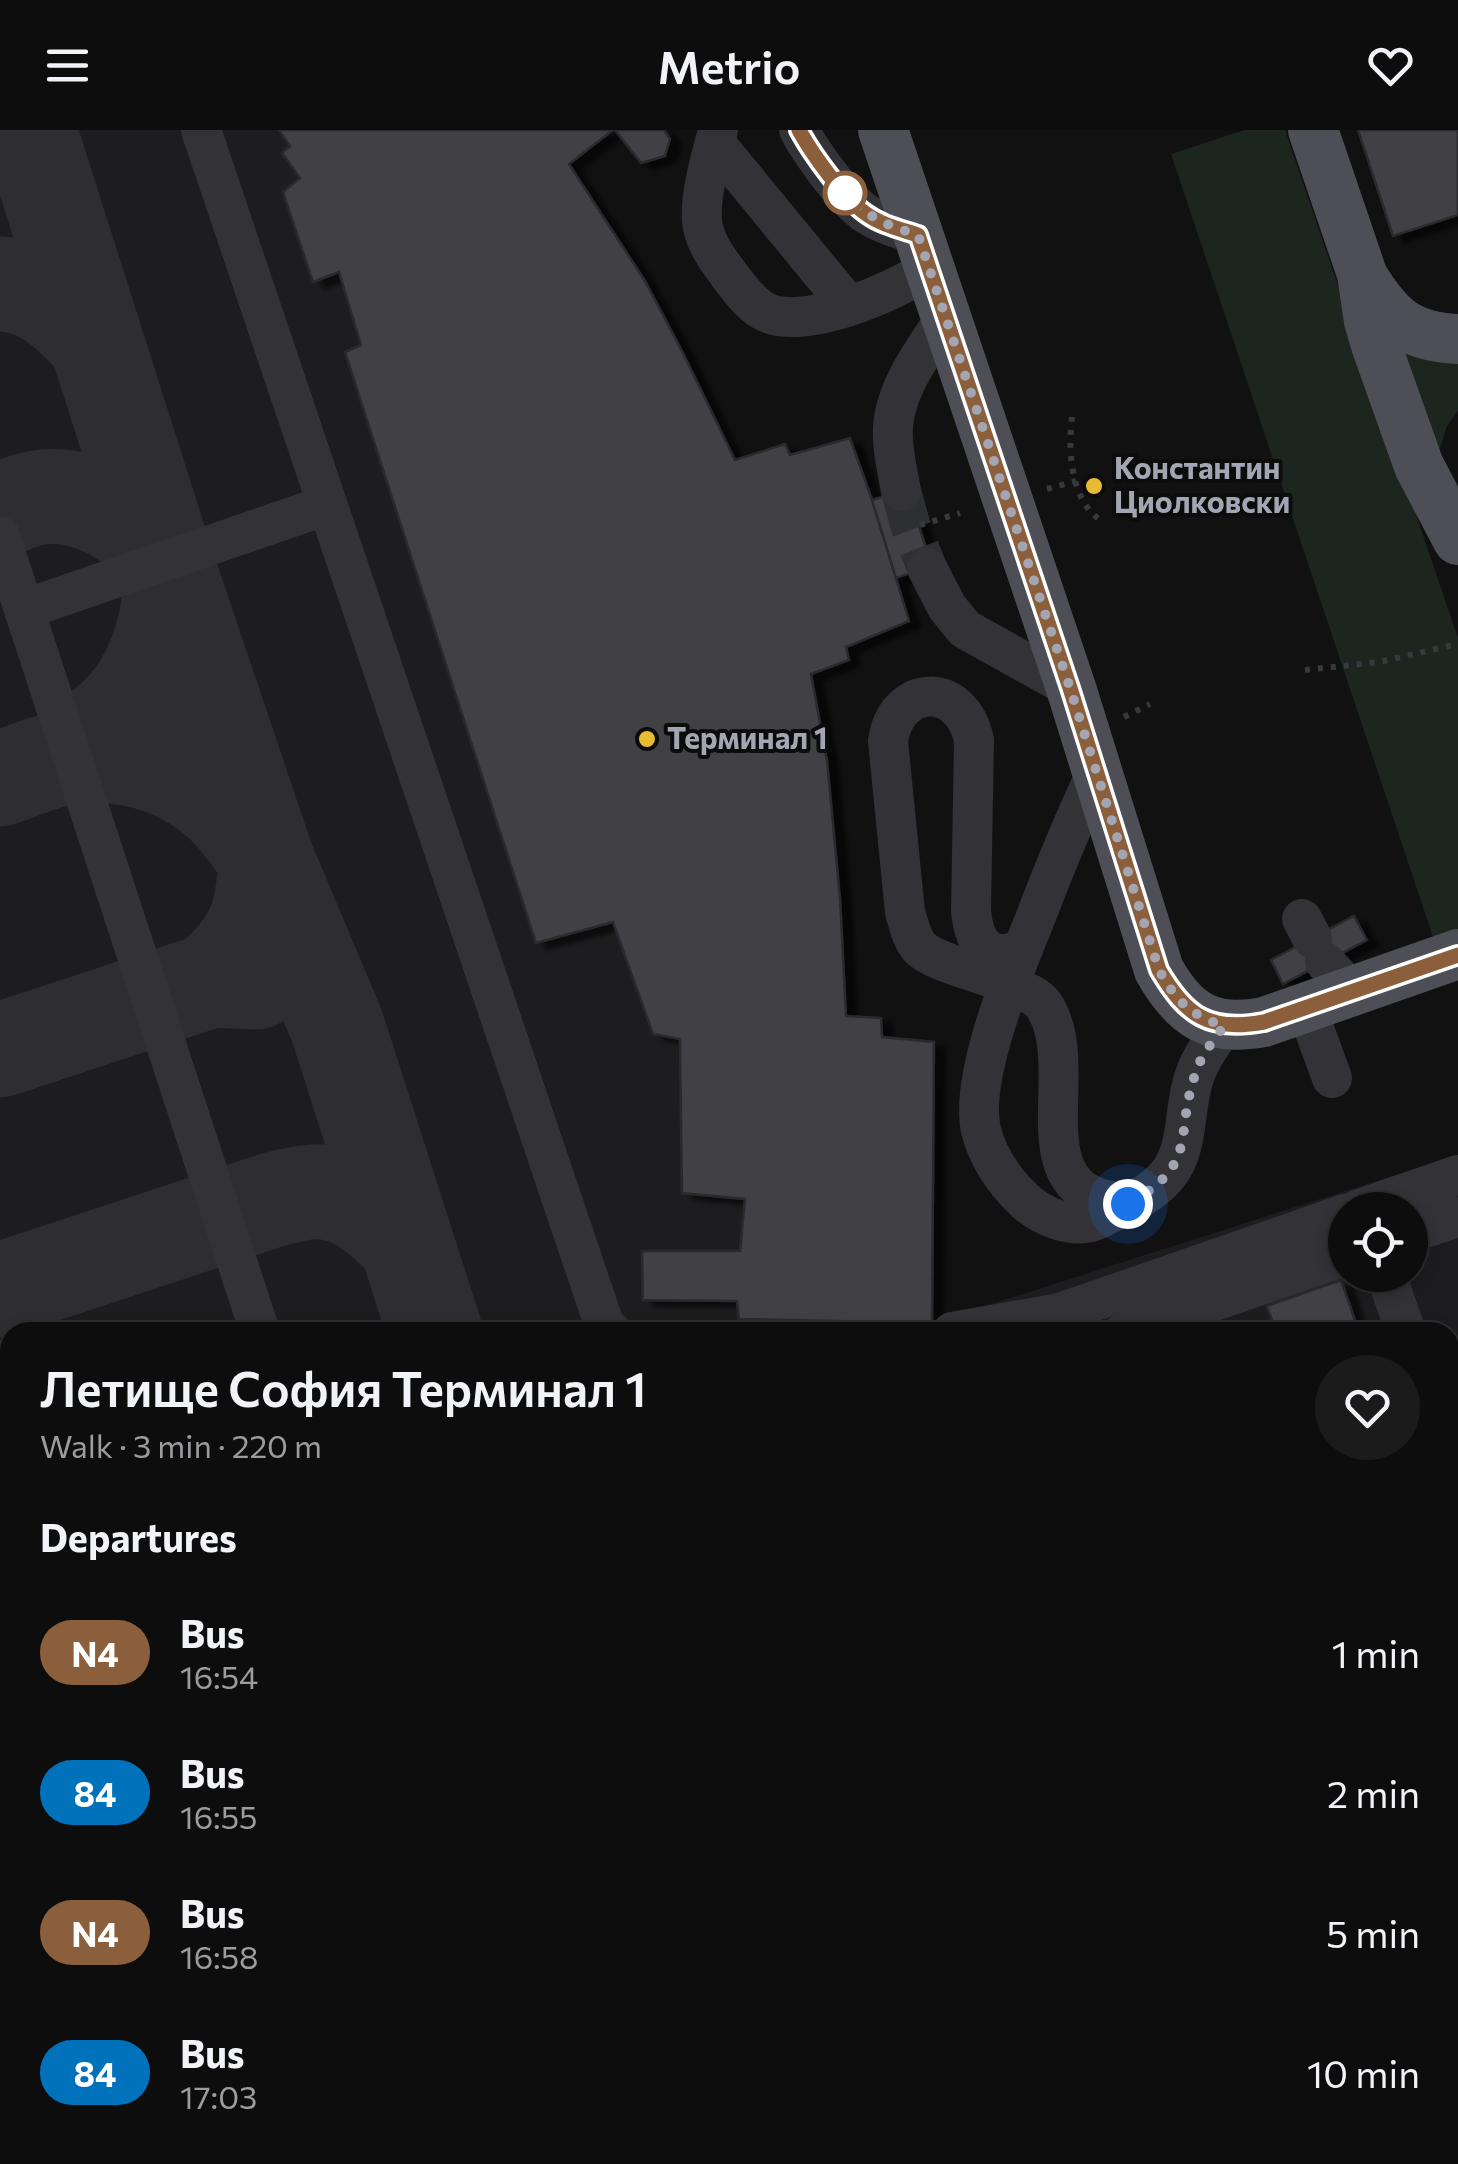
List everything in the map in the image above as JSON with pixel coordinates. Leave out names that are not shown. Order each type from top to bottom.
[{"type":"main road","points":[[883,130],[1070,688],[1159,970],[1181,1004],[1197,1016],[1224,1026],[1245,1026],[1264,1022],[1319,964],[1458,954]]},
{"type":"main road","points":[[1314,130],[1362,274],[1376,345],[1419,466],[1458,539]]},
{"type":"main road","points":[[1362,274],[1395,318],[1434,338],[1458,339]]},
{"type":"main road","points":[[1458,457],[1453,509],[1458,539]]},
{"type":"lane","points":[[201,130],[605,1322]]},
{"type":"lane","points":[[711,162],[704,231],[733,280],[760,310],[770,314],[822,312],[898,287],[924,252],[854,204],[798,130]]},
{"type":"lane","points":[[711,162],[822,312]]},
{"type":"lane","points":[[910,508],[894,447],[894,416],[912,370],[946,317]]},
{"type":"lane","points":[[25,609],[328,504]]},
{"type":"lane","points":[[0,536],[257,1322]]},
{"type":"lane","points":[[926,568],[946,607],[960,624],[1070,688]]},
{"type":"lane","points":[[1017,966],[935,958],[921,949],[911,934],[888,741],[894,717],[913,701],[942,698],[951,701],[968,719],[974,740],[973,928],[980,942],[1017,966],[1056,1030],[1059,1144],[1069,1179],[1100,1199],[1128,1204]]},
{"type":"lane","points":[[1097,772],[1017,966],[996,1024],[981,1086],[980,1128],[1006,1184],[1030,1206],[1070,1223],[1091,1222],[1149,1192],[1180,1155],[1196,1069],[1224,1026]]},
{"type":"lane","points":[[1319,964],[1332,1078]]},
{"type":"lane","points":[[1409,1192],[1458,1175]]},
{"type":"lane","points":[[1428,1227],[1458,1217]]},
{"type":"lane","points":[[1009,1322],[1060,1313],[1328,1220]]},
{"type":"lane","points":[[1153,1322],[1328,1262]]},
{"type":"lane","points":[[1392,1292],[1402,1322]]},
{"type":"path","points":[[1072,417],[1070,442],[1076,481],[1085,505],[1100,520]]},
{"type":"path","points":[[1036,492],[1076,481]]},
{"type":"path","points":[[910,508],[960,513]]},
{"type":"path","points":[[1306,670],[1380,662],[1458,644]]},
{"type":"shaded area","points":[[0,130],[613,130],[570,165],[645,281],[734,459],[785,444],[790,455],[850,438],[909,621],[846,646],[849,660],[811,675],[827,761],[846,1016],[881,1018],[882,1037],[934,1042],[932,1322],[0,1322]]},
{"type":"shaded area","points":[[1244,130],[1285,130],[1458,638],[1458,933],[1434,940],[1171,154]]},
{"type":"shaded area","points":[[1394,338],[1458,354],[1458,411],[1436,451]]},
{"type":"shaded area","points":[[1458,1155],[1458,1322],[935,1322],[1328,1197],[1328,1292],[1428,1292],[1428,1192],[1342,1192]]},
{"type":"building","name":"Терминал 1","points":[[279,130],[613,130],[569,164],[645,281],[735,460],[785,444],[790,455],[850,438],[909,621],[846,647],[849,660],[811,674],[827,761],[846,1016],[881,1018],[882,1037],[934,1042],[932,1322],[739,1319],[737,1301],[643,1300],[642,1251],[740,1251],[745,1199],[682,1193],[680,1039],[653,1034],[613,922],[536,943],[345,352],[361,345],[339,272],[313,282],[283,192],[300,178],[282,153],[290,146]]},
{"type":"building","points":[[615,130],[664,130],[670,139],[665,156],[641,163]]},
{"type":"building","points":[[1358,130],[1458,130],[1458,215],[1393,236]]},
{"type":"building","points":[[907,489],[932,566],[896,578],[872,500]]},
{"type":"building","points":[[1354,916],[1367,940],[1283,984],[1271,960]]},
{"type":"building","points":[[1328,1285],[1328,1292],[1345,1292],[1356,1322],[1273,1322],[1267,1306]]},
{"type":"taxiway","points":[[29,130],[166,561],[267,860],[337,1026],[432,1322]]},
{"type":"taxiway","points":[[0,284],[29,290],[54,302],[96,342]]},
{"type":"taxiway","points":[[0,510],[36,498],[82,501],[125,520],[166,564],[168,610],[149,670],[126,706],[65,758]]},
{"type":"taxiway","points":[[0,779],[66,758],[133,759],[194,783],[229,811],[267,860],[254,926],[239,952],[212,980]]},
{"type":"taxiway","points":[[0,1050],[212,980],[256,982]]},
{"type":"taxiway","points":[[0,1290],[272,1200],[306,1193],[325,1192],[352,1200],[375,1214],[406,1242]]},
{"type":"tunnel","points":[[901,491],[927,568]]},
{"type":"bus line","name":"N4","points":[[799,130],[854,204],[886,225],[918,235],[1070,688],[1159,970],[1181,1004],[1197,1016],[1224,1026],[1245,1026],[1458,955]]},
{"type":"place","name":"Константин Циолковски","points":[[1094,486]]},
{"type":"place","name":"Терминал 1","points":[[647,739]]},
{"type":"route","points":[[845,193],[867,215],[918,235],[1070,688],[1159,970],[1181,1004],[1197,1016],[1224,1026],[1196,1069],[1180,1155],[1164,1179],[1128,1204]]}]
